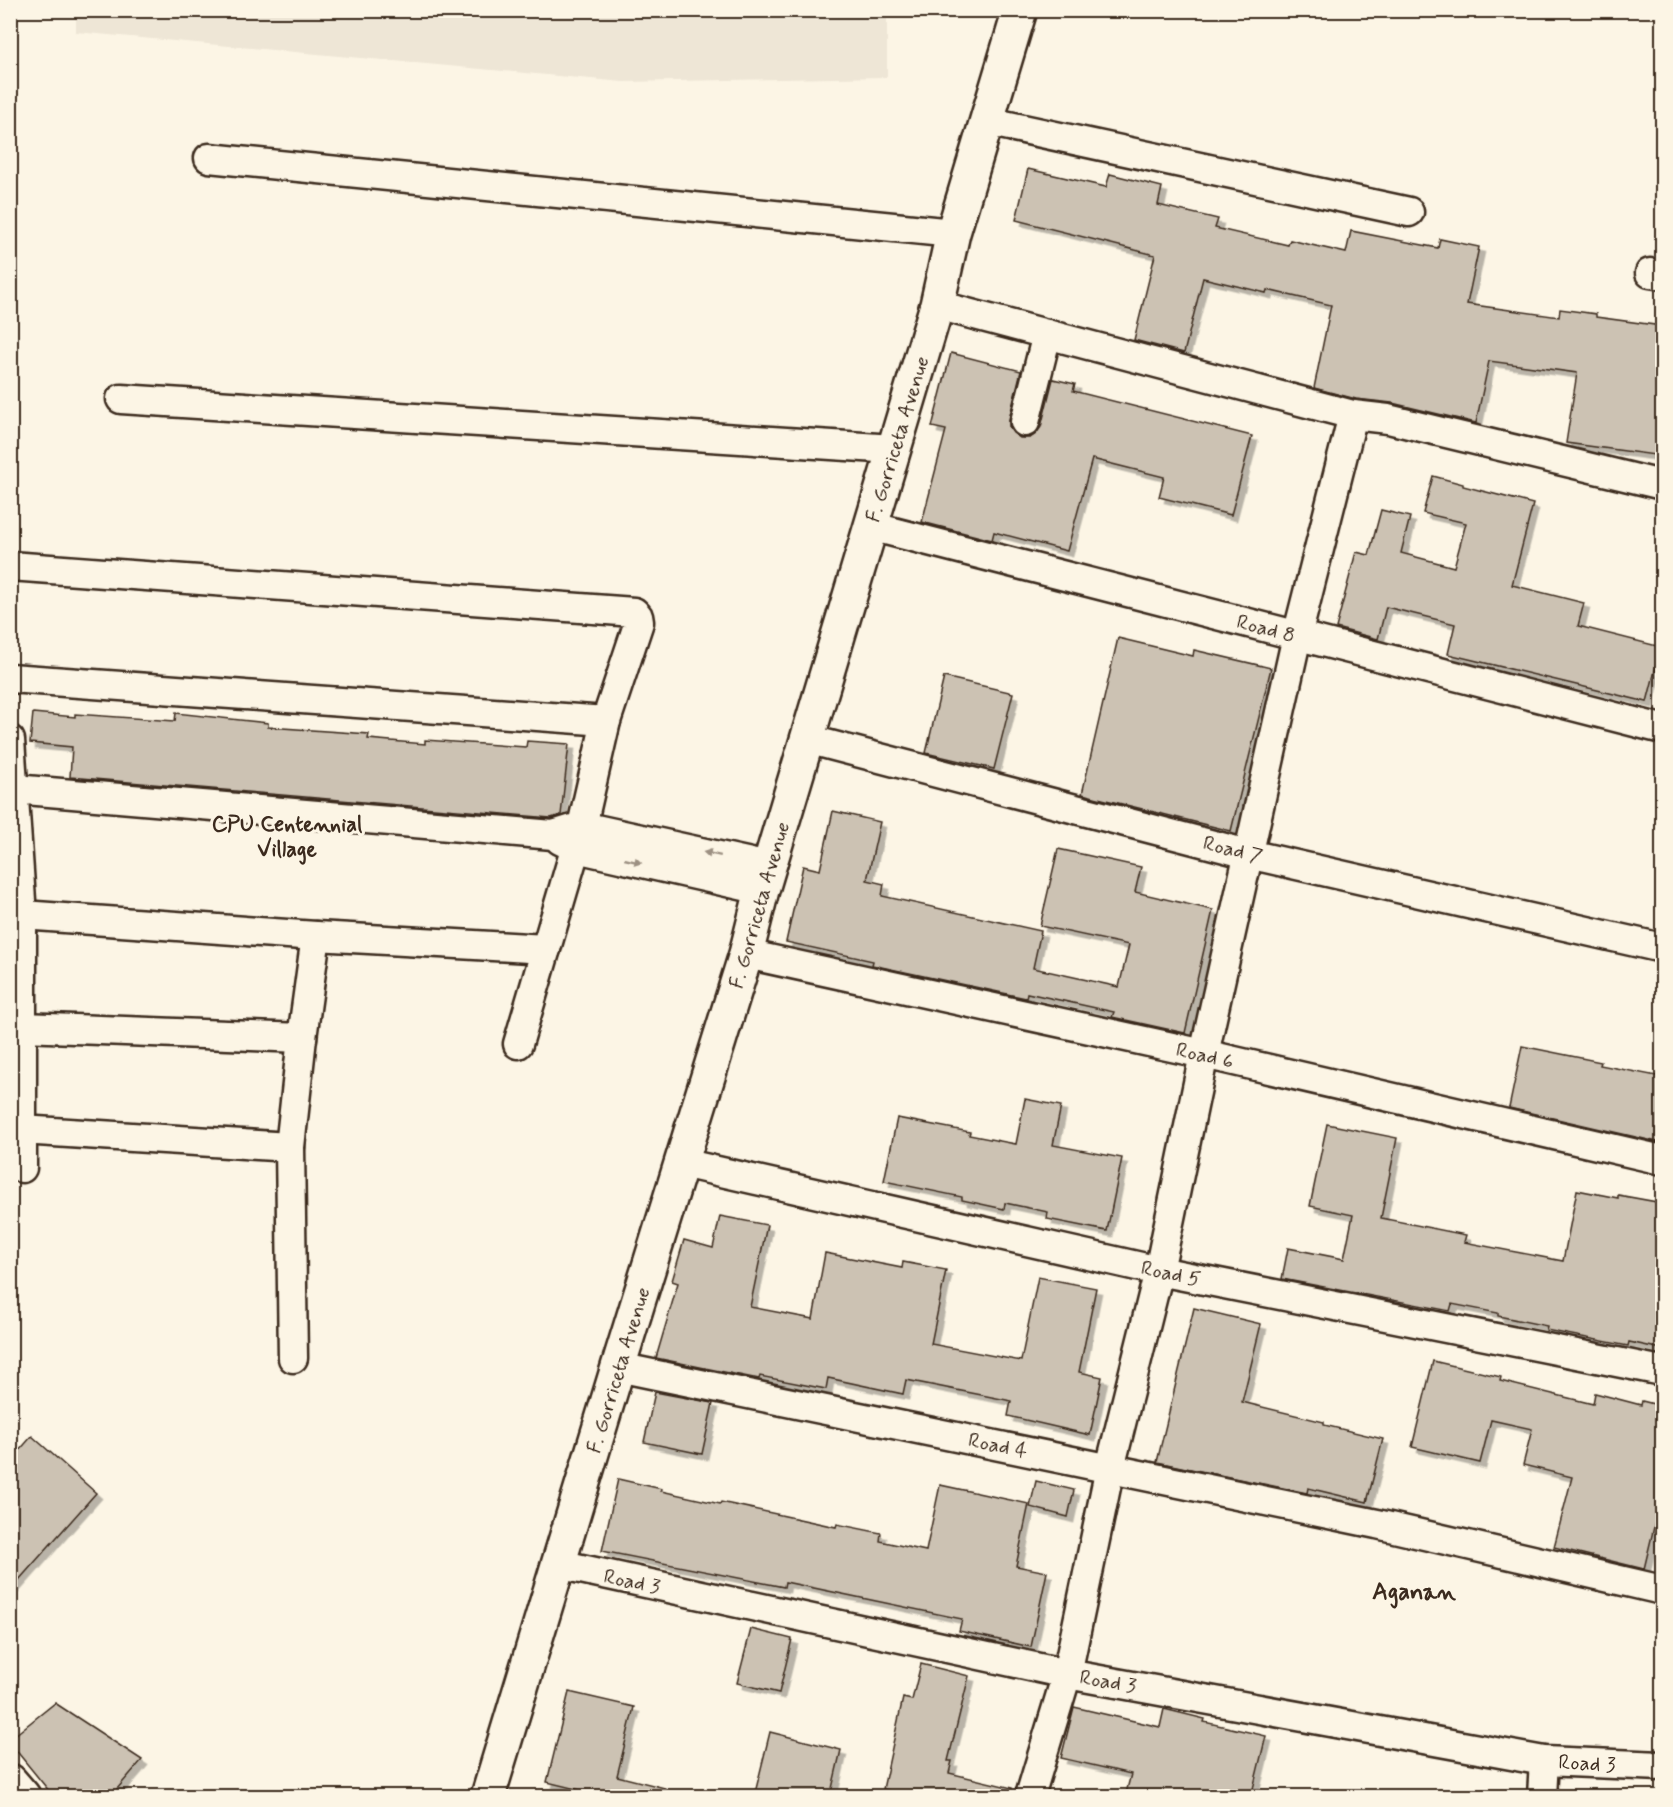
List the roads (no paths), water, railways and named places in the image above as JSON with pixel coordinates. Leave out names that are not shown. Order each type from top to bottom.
[{"type":"main road","name":"F. Gorriceta Avenue","points":[[488,1797],[618,1367],[747,954],[765,878],[937,305],[952,233],[1020,10]]},
{"type":"street","points":[[986,121],[1409,212]]},
{"type":"street","points":[[209,158],[952,233]]},
{"type":"street","points":[[937,305],[1353,415],[1388,420],[1662,485]]},
{"type":"street","points":[[1025,422],[1047,334]]},
{"type":"street","points":[[121,399],[894,449]]},
{"type":"street","points":[[1030,1797],[1067,1674],[1110,1468],[1159,1271],[1204,1054],[1297,636],[1353,415]]},
{"type":"street","name":"Road 8","points":[[870,526],[1662,729]]},
{"type":"street","points":[[10,566],[633,612],[638,616],[639,622],[570,836],[546,949],[518,1044]]},
{"type":"street","points":[[10,678],[606,721]]},
{"type":"street","name":"Road 7","points":[[807,739],[1248,854],[1662,948]]},
{"type":"street","points":[[10,740],[22,915],[22,1168]]},
{"type":"street","points":[[14,789],[570,836],[765,878]]},
{"type":"street","points":[[22,915],[316,936],[546,949]]},
{"type":"street","points":[[293,1358],[290,1147],[316,936]]},
{"type":"street","name":"Road 6","points":[[747,954],[1204,1054],[1662,1160]]},
{"type":"street","points":[[23,1027],[302,1038]]},
{"type":"street","points":[[21,1130],[290,1147]]},
{"type":"street","name":"Road 5","points":[[682,1162],[1159,1271],[1662,1371]]},
{"type":"street","name":"Road 4","points":[[618,1367],[1377,1524],[1662,1590]]},
{"type":"street","name":"Road 3","points":[[558,1564],[1067,1674],[1544,1761],[1662,1766]]},
{"type":"street","points":[[1542,1797],[1544,1761]]},
{"type":"district","name":"CPU Centennial Village","points":[[287,836]]},
{"type":"district","name":"Aganan","points":[[1414,1591]]}]
